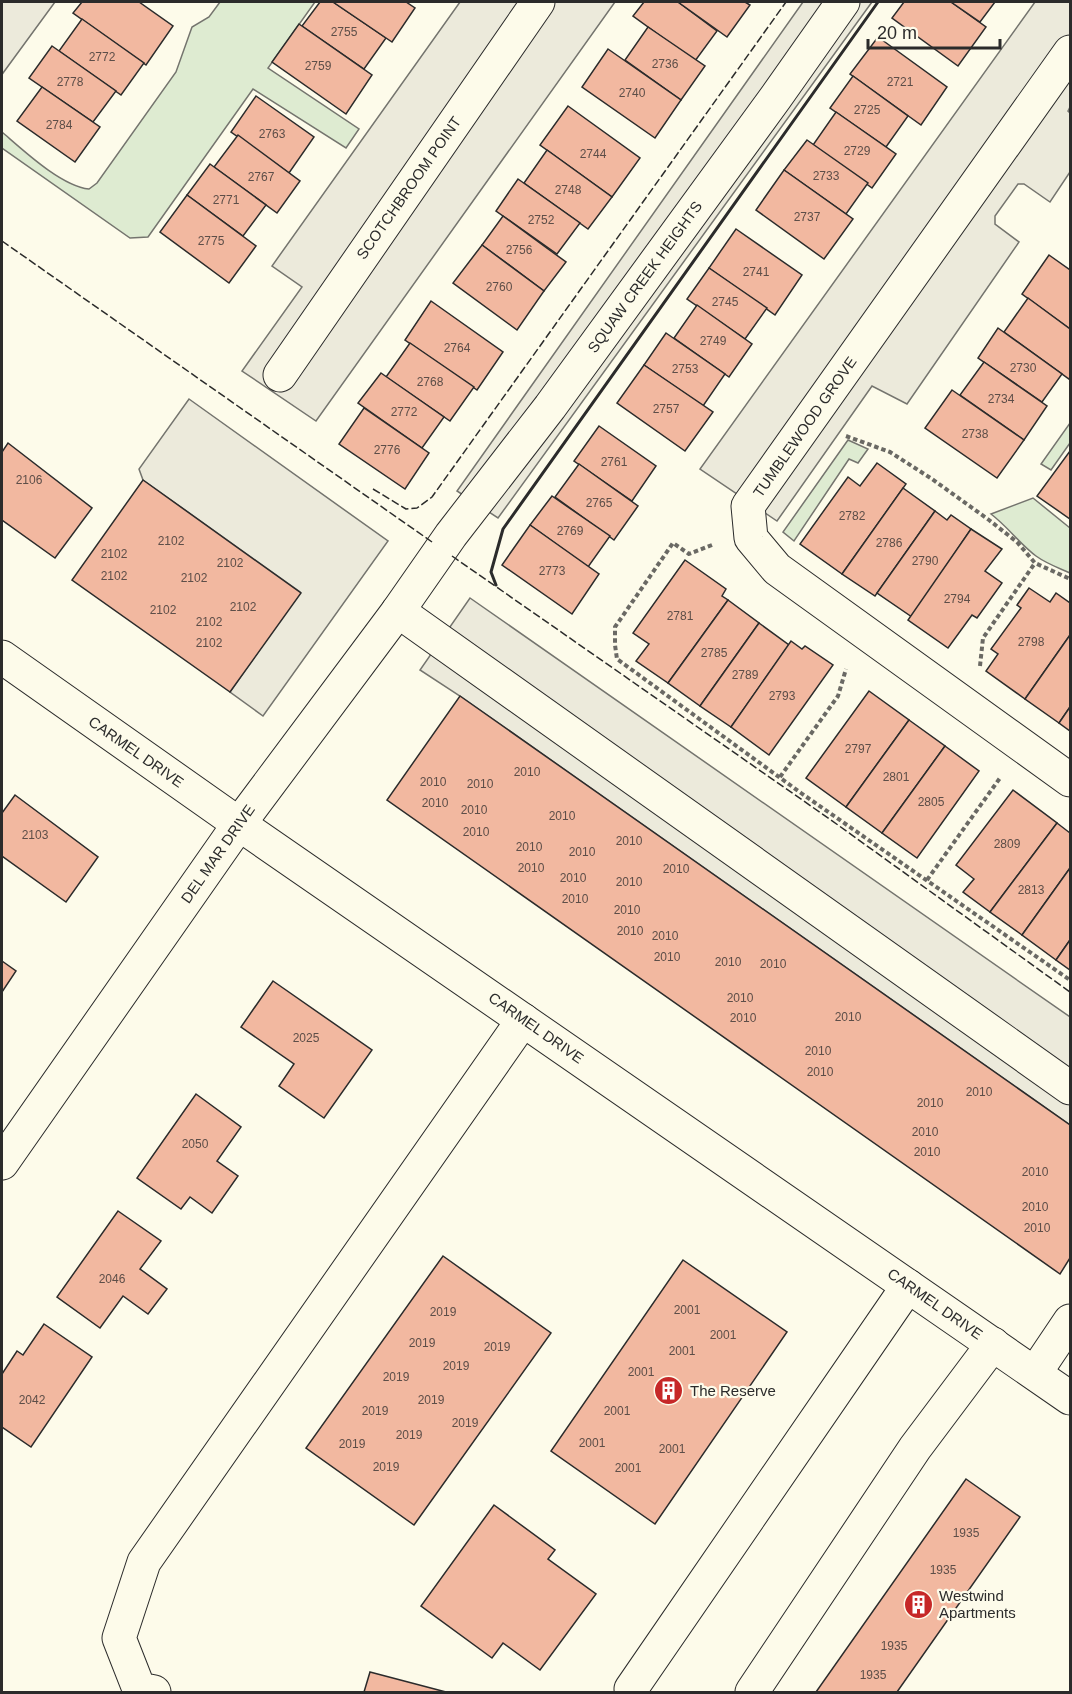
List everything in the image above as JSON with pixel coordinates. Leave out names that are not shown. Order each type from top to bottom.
[{"type":"street","name":"SCOTCHBROOM POINT","points":[[280,375],[538,2]]},
{"type":"street","name":"SQUAW CREEK HEIGHTS","points":[[441,549],[550,407],[843,2]]},
{"type":"street","name":"TUMBLEWOOD GROVE","points":[[751,530],[748,507],[1071,52]]},
{"type":"street","points":[[751,530],[752,538],[777,569],[1071,780]]},
{"type":"street","name":"DEL MAR DRIVE","points":[[2,1163],[239,824],[398,611],[441,549]]},
{"type":"street","points":[[398,611],[1071,1088]]},
{"type":"street","name":"CARMEL DRIVE","points":[[2,657],[239,824],[1071,1398]]},
{"type":"street","points":[[154,1692],[139,1689],[118,1638],[144,1562],[523,1020]]},
{"type":"street","points":[[631,1689],[908,1286]]},
{"type":"street","points":[[1035,1373],[1071,1321]]},
{"type":"street","points":[[752,1692],[915,1448],[993,1344]]},
{"type":"path","points":[[844,435],[890,452],[989,520],[1017,542],[1035,563],[1071,579]]},
{"type":"path","points":[[751,530],[689,554],[673,543],[615,627],[617,659],[780,777],[1071,980]]},
{"type":"path","points":[[962,701],[979,674],[983,638],[1035,563]]},
{"type":"path","points":[[780,777],[838,696],[849,660],[867,634]]},
{"type":"path","points":[[927,880],[1024,746]]},
{"type":"green space","points":[[220,2],[315,2],[268,68],[359,129],[346,148],[253,89],[148,237],[130,238],[2,148],[2,132],[55,174],[89,189],[97,183],[176,72],[192,27],[209,17]]},
{"type":"green space","points":[[1070,423],[1070,443],[1051,470],[1041,464]]},
{"type":"green space","points":[[848,440],[868,449],[858,463],[849,459],[794,541],[783,532]]},
{"type":"green space","points":[[1033,498],[1070,528],[1070,573],[1036,556],[991,514]]},
{"type":"shaded area","points":[[2,2],[55,2],[3,73],[2,72]]},
{"type":"shaded area","points":[[460,2],[615,2],[316,421],[242,371],[302,287],[272,266]]},
{"type":"shaded area","points":[[803,2],[872,2],[498,518],[457,491]]},
{"type":"shaded area","points":[[1035,2],[1070,2],[1070,107],[1068,111],[1070,113],[1070,172],[1050,202],[1024,184],[1018,184],[995,216],[995,224],[1019,242],[907,404],[872,386],[777,521],[700,469]]},
{"type":"shaded area","points":[[189,399],[388,541],[263,716],[230,692],[300,592],[143,480],[139,469]]},
{"type":"shaded area","points":[[470,598],[1070,1017],[1070,1125],[420,670]]},
{"type":"building","points":[[82,2],[139,2],[173,26],[146,65],[73,13]]},
{"type":"building","points":[[320,2],[333,2],[386,38],[364,69],[302,26]]},
{"type":"building","points":[[333,2],[406,2],[415,8],[392,42]]},
{"type":"building","points":[[644,2],[678,2],[717,31],[695,61],[633,16]]},
{"type":"building","points":[[678,2],[745,2],[750,5],[727,37]]},
{"type":"building","points":[[904,2],[951,2],[986,27],[958,66],[892,18]]},
{"type":"building","points":[[951,2],[995,2],[980,22]]},
{"type":"building","points":[[82,19],[144,63],[121,95],[59,51]]},
{"type":"building","points":[[299,24],[372,75],[346,114],[272,62]]},
{"type":"building","points":[[648,27],[705,66],[681,100],[625,60]]},
{"type":"building","points":[[878,37],[947,87],[921,125],[850,74]]},
{"type":"building","points":[[52,46],[116,91],[93,122],[29,78]]},
{"type":"building","points":[[608,49],[681,100],[655,138],[582,87]]},
{"type":"building","points":[[853,76],[908,116],[886,147],[830,108]]},
{"type":"building","points":[[42,87],[100,127],[75,162],[17,121]]},
{"type":"building","points":[[256,96],[314,137],[289,173],[231,132]]},
{"type":"building","points":[[568,106],[640,158],[612,197],[540,145]]},
{"type":"building","points":[[836,112],[896,154],[872,188],[813,145]]},
{"type":"building","points":[[238,135],[300,181],[277,213],[214,167]]},
{"type":"building","points":[[807,140],[868,183],[846,214],[784,170]]},
{"type":"building","points":[[547,150],[612,197],[588,229],[524,183]]},
{"type":"building","points":[[210,164],[266,205],[243,236],[187,195]]},
{"type":"building","points":[[784,170],[853,219],[824,259],[756,210]]},
{"type":"building","points":[[518,179],[580,223],[557,254],[496,211]]},
{"type":"building","points":[[187,195],[256,246],[229,283],[160,232]]},
{"type":"building","points":[[503,216],[566,262],[544,291],[482,245]]},
{"type":"building","points":[[736,229],[802,275],[775,315],[709,268]]},
{"type":"building","points":[[482,245],[544,291],[517,330],[453,283]]},
{"type":"building","points":[[1049,255],[1070,270],[1070,329],[1022,294]]},
{"type":"building","points":[[709,268],[767,308],[745,339],[687,299]]},
{"type":"building","points":[[1028,298],[1070,329],[1069,379],[1004,332]]},
{"type":"building","points":[[431,301],[503,352],[477,390],[405,340]]},
{"type":"building","points":[[697,305],[752,344],[729,377],[674,338]]},
{"type":"building","points":[[998,328],[1062,374],[1042,402],[978,358]]},
{"type":"building","points":[[666,333],[725,374],[703,406],[644,365]]},
{"type":"building","points":[[410,343],[474,387],[450,421],[386,377]]},
{"type":"building","points":[[984,362],[1047,406],[1024,440],[960,395]]},
{"type":"building","points":[[644,365],[713,412],[685,451],[617,403]]},
{"type":"building","points":[[381,373],[444,417],[422,448],[358,403]]},
{"type":"building","points":[[952,390],[1024,440],[997,478],[925,428]]},
{"type":"building","points":[[364,408],[429,453],[405,489],[339,444]]},
{"type":"building","points":[[599,426],[656,466],[632,501],[574,461]]},
{"type":"building","points":[[8,443],[92,508],[55,558],[2,520],[2,452]]},
{"type":"building","points":[[1070,451],[1070,519],[1037,496]]},
{"type":"building","points":[[877,463],[906,484],[842,574],[800,544],[848,477],[860,486]]},
{"type":"building","points":[[579,464],[638,506],[614,540],[555,497]]},
{"type":"building","points":[[143,480],[301,593],[230,692],[72,580]]},
{"type":"building","points":[[903,488],[935,511],[875,596],[842,574]]},
{"type":"building","points":[[552,496],[610,536],[588,567],[530,525]]},
{"type":"building","points":[[935,511],[947,520],[951,515],[971,529],[912,617],[877,593]]},
{"type":"building","points":[[530,525],[599,574],[572,614],[502,565]]},
{"type":"building","points":[[971,529],[1002,549],[985,571],[1002,583],[977,618],[972,615],[948,648],[908,620]]},
{"type":"building","points":[[685,560],[726,589],[722,596],[728,600],[668,683],[636,661],[649,644],[633,633]]},
{"type":"building","points":[[1029,588],[1050,602],[1056,593],[1070,603],[1070,635],[1025,699],[986,671],[998,654],[991,649],[1021,608],[1017,605]]},
{"type":"building","points":[[728,600],[759,623],[700,706],[668,683]]},
{"type":"building","points":[[759,623],[789,645],[731,727],[700,706]]},
{"type":"building","points":[[1070,635],[1070,707],[1059,723],[1025,699]]},
{"type":"building","points":[[791,641],[802,649],[805,646],[833,665],[769,755],[731,727]]},
{"type":"building","points":[[869,691],[909,720],[846,807],[806,778]]},
{"type":"building","points":[[460,696],[1070,1125],[1070,1258],[1060,1274],[387,800]]},
{"type":"building","points":[[1070,707],[1070,731],[1059,723]]},
{"type":"building","points":[[909,720],[945,746],[882,833],[846,807]]},
{"type":"building","points":[[945,746],[979,771],[917,858],[882,833]]},
{"type":"building","points":[[1013,790],[1057,823],[990,912],[963,892],[974,879],[956,865]]},
{"type":"building","points":[[15,795],[98,857],[66,902],[2,856],[2,813]]},
{"type":"building","points":[[1057,823],[1070,833],[1070,868],[1022,935],[990,912]]},
{"type":"building","points":[[1070,868],[1070,940],[1056,960],[1022,935]]},
{"type":"building","points":[[1070,940],[1070,970],[1056,960]]},
{"type":"building","points":[[2,961],[16,971],[2,992]]},
{"type":"building","points":[[273,981],[372,1050],[324,1118],[279,1086],[294,1064],[241,1027]]},
{"type":"building","points":[[196,1094],[241,1127],[217,1161],[238,1176],[212,1213],[190,1197],[181,1209],[137,1178]]},
{"type":"building","points":[[118,1211],[161,1241],[140,1269],[167,1289],[148,1314],[123,1296],[100,1328],[57,1297]]},
{"type":"building","points":[[443,1256],[551,1333],[414,1525],[306,1448]]},
{"type":"building","name":"The Reserve","points":[[683,1260],[787,1332],[655,1524],[551,1451]]},
{"type":"building","points":[[44,1324],[92,1357],[31,1447],[2,1427],[2,1374],[17,1351],[23,1355]]},
{"type":"building","name":"Westwind Apartments","points":[[966,1479],[1020,1517],[897,1692],[816,1692]]},
{"type":"building","points":[[494,1505],[555,1550],[548,1559],[596,1594],[540,1670],[503,1643],[492,1658],[421,1606]]},
{"type":"building","points":[[370,1672],[446,1692],[364,1692]]},
{"type":"fence","points":[[373,489],[406,509],[417,508],[432,497],[786,2]]},
{"type":"fence","points":[[2,241],[432,542]]},
{"type":"fence","points":[[452,556],[831,820],[1070,992]]},
{"type":"wall","points":[[496,585],[491,572],[503,529],[878,2]]},
{"type":"place","name":"The Reserve","points":[[669,1391]]},
{"type":"place","name":"Westwind Apartments","points":[[918,1605]]}]
